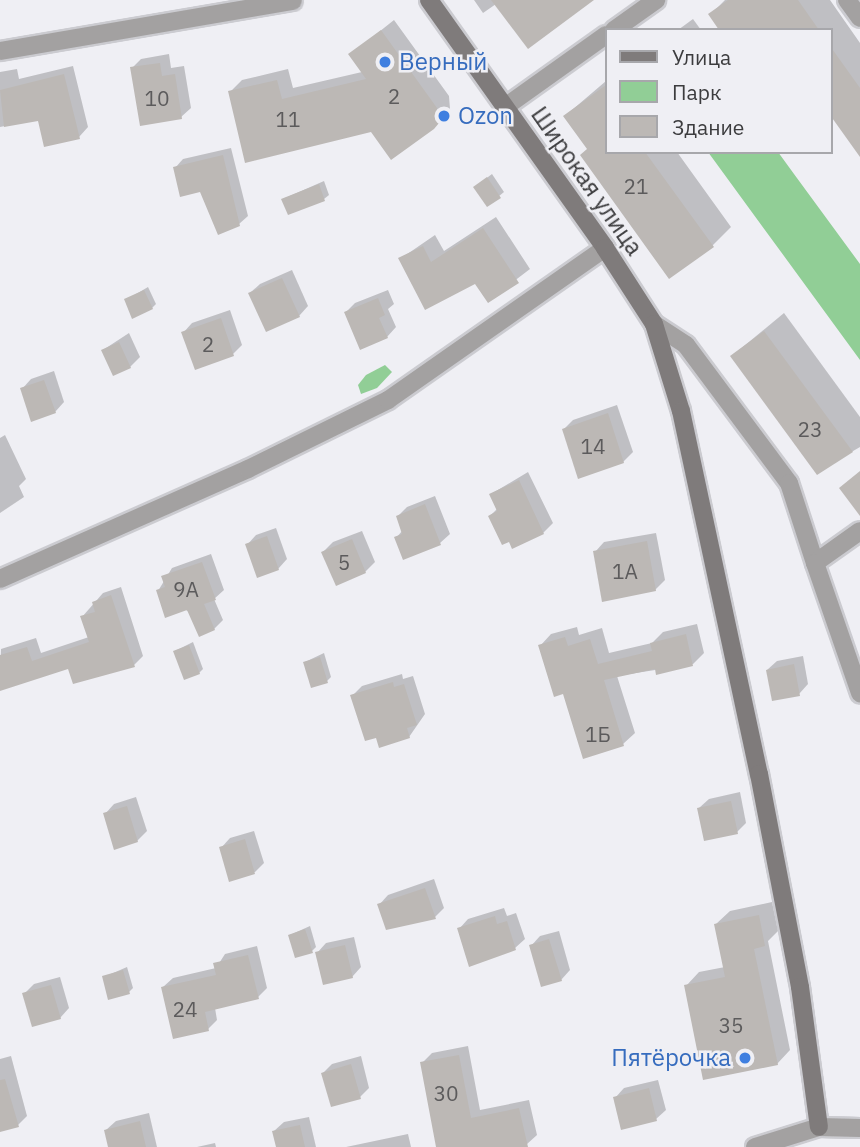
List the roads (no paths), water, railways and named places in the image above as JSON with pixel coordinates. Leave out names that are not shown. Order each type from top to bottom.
[{"type":"street","name":"Широкая улица","points":[[429,0],[605,248],[654,324],[681,411],[759,774],[800,987],[819,1127]]},
{"type":"street","points":[[617,28],[656,0]]},
{"type":"street","points":[[847,0],[860,18]]},
{"type":"street","points":[[0,51],[293,1]]},
{"type":"street","points":[[505,107],[604,36]]},
{"type":"street","points":[[0,579],[248,469],[388,400],[605,248]]},
{"type":"street","points":[[654,324],[686,345],[789,484],[860,693]]},
{"type":"street","points":[[815,563],[860,531]]},
{"type":"street","points":[[755,1147],[819,1127],[860,1128]]},
{"type":"place","name":"Верный","points":[[385,62]]},
{"type":"place","name":"Ozon","points":[[444,116]]},
{"type":"place","name":"Пятёрочка","points":[[745,1058]]}]
